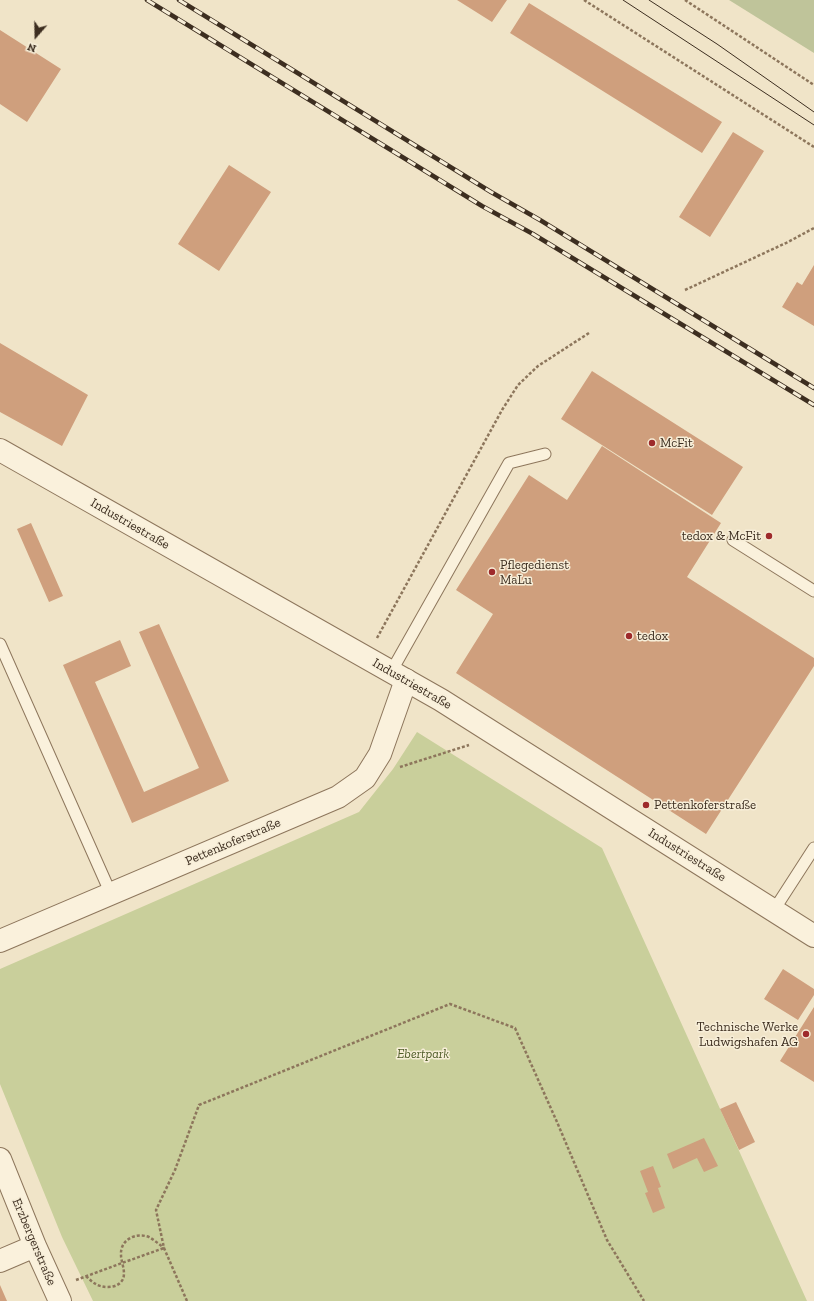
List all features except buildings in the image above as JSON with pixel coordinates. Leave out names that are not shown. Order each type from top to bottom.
[{"type":"street","name":"Industriestraße","points":[[0,450],[441,700],[814,935]]},
{"type":"street","name":"Pettenkoferstraße","points":[[0,941],[338,797],[365,778],[380,754],[398,676]]},
{"type":"street","name":"Erzbergerstraße","points":[[0,1160],[35,1246],[60,1301]]},
{"type":"street","points":[[0,1261],[35,1246]]},
{"type":"lane","points":[[398,676],[508,463],[545,454]]},
{"type":"lane","points":[[733,540],[814,591]]},
{"type":"lane","points":[[0,644],[111,894]]},
{"type":"lane","points":[[774,910],[814,848]]},
{"type":"path","points":[[584,0],[814,147]]},
{"type":"path","points":[[685,0],[814,85]]},
{"type":"path","points":[[684,290],[788,242],[814,228]]},
{"type":"path","points":[[366,658],[498,417],[518,384],[538,366],[589,334]]},
{"type":"path","points":[[365,778],[498,736]]},
{"type":"path","points":[[188,1301],[164,1248],[156,1210],[175,1170],[199,1105],[450,1004],[515,1028],[607,1240],[644,1301]]},
{"type":"path","points":[[164,1248],[122,1263],[108,1268],[86,1276],[93,1283],[102,1287],[112,1287],[118,1285],[123,1280],[124,1270],[122,1263],[120,1253],[122,1244],[129,1238],[137,1235],[150,1238],[164,1248]]},
{"type":"green space","points":[[729,0],[814,0],[814,53]]},
{"type":"green space","name":"Ebertpark","points":[[417,732],[602,848],[807,1301],[93,1301],[62,1237],[0,1084],[0,969],[359,812],[393,769]]},
{"type":"tram line","points":[[623,0],[814,125]]},
{"type":"tram line","points":[[649,0],[717,44],[814,112]]},
{"type":"railway","points":[[147,0],[482,206],[533,234],[814,405]]},
{"type":"railway","points":[[179,0],[814,388]]},
{"type":"place","name":"McFit","points":[[652,443]]},
{"type":"place","name":"tedox & McFit","points":[[769,536]]},
{"type":"place","name":"Pflegedienst MaLu","points":[[492,572]]},
{"type":"place","name":"tedox","points":[[629,636]]},
{"type":"place","name":"Pettenkoferstraße","points":[[646,805]]},
{"type":"place","name":"Technische Werke Ludwigshafen AG","points":[[806,1034]]}]
